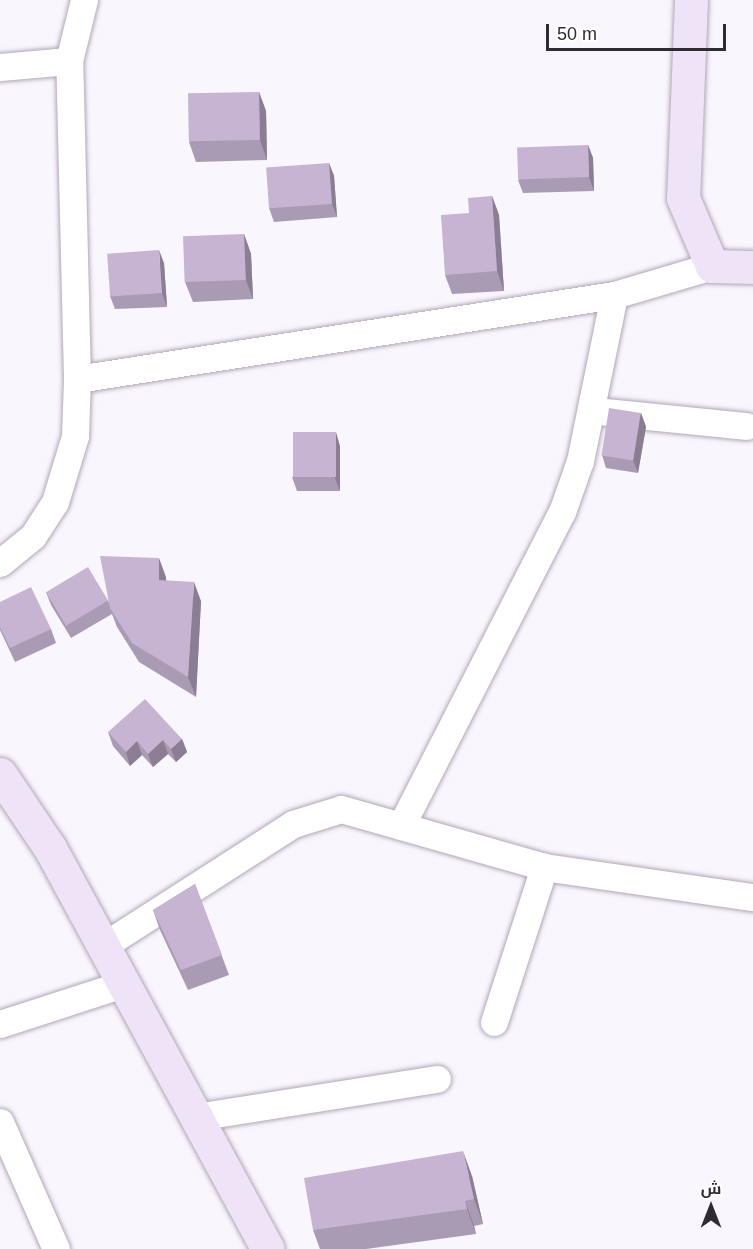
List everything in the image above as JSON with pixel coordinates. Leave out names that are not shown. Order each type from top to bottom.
[{"type":"street","points":[[0,563],[33,536],[55,502],[75,436],[77,379],[69,61],[84,0]]},
{"type":"street","points":[[691,0],[683,198],[712,266]]},
{"type":"street","points":[[0,67],[69,61]]},
{"type":"street","points":[[77,379],[614,295],[712,266],[753,267]]},
{"type":"street","points":[[401,826],[562,512],[590,410],[614,295]]},
{"type":"street","points":[[590,410],[747,426]]},
{"type":"street","points":[[0,774],[50,848],[268,1249]]},
{"type":"street","points":[[104,945],[317,813],[363,812],[401,826],[544,867],[753,897]]},
{"type":"street","points":[[494,1022],[544,867]]},
{"type":"street","points":[[0,1024],[123,984]]},
{"type":"street","points":[[196,1117],[437,1079]]},
{"type":"street","points":[[0,1122],[56,1249]]},
{"type":"building","points":[[259,92],[260,140],[189,141],[188,93]]},
{"type":"building","points":[[588,145],[589,177],[518,179],[517,147]]},
{"type":"building","points":[[329,163],[332,204],[269,208],[266,167]]},
{"type":"building","points":[[492,196],[497,271],[445,275],[441,215],[469,213],[468,198]]},
{"type":"building","points":[[244,234],[246,280],[185,282],[183,236]]},
{"type":"building","points":[[159,250],[162,293],[110,297],[107,254]]},
{"type":"building","points":[[609,408],[641,413],[633,460],[601,455]]},
{"type":"building","points":[[293,432],[336,432],[336,477],[293,477]]},
{"type":"building","points":[[100,556],[159,558],[159,580],[194,582],[188,677],[132,643],[110,608]]},
{"type":"building","points":[[88,567],[108,600],[66,626],[46,592]]},
{"type":"building","points":[[31,587],[51,629],[10,648],[0,627],[0,602]]},
{"type":"building","points":[[145,699],[182,739],[171,749],[163,740],[148,754],[137,741],[126,752],[108,732]]},
{"type":"building","points":[[195,884],[222,955],[181,970],[153,910]]},
{"type":"building","points":[[463,1151],[474,1199],[465,1201],[467,1209],[313,1230],[304,1178]]}]
